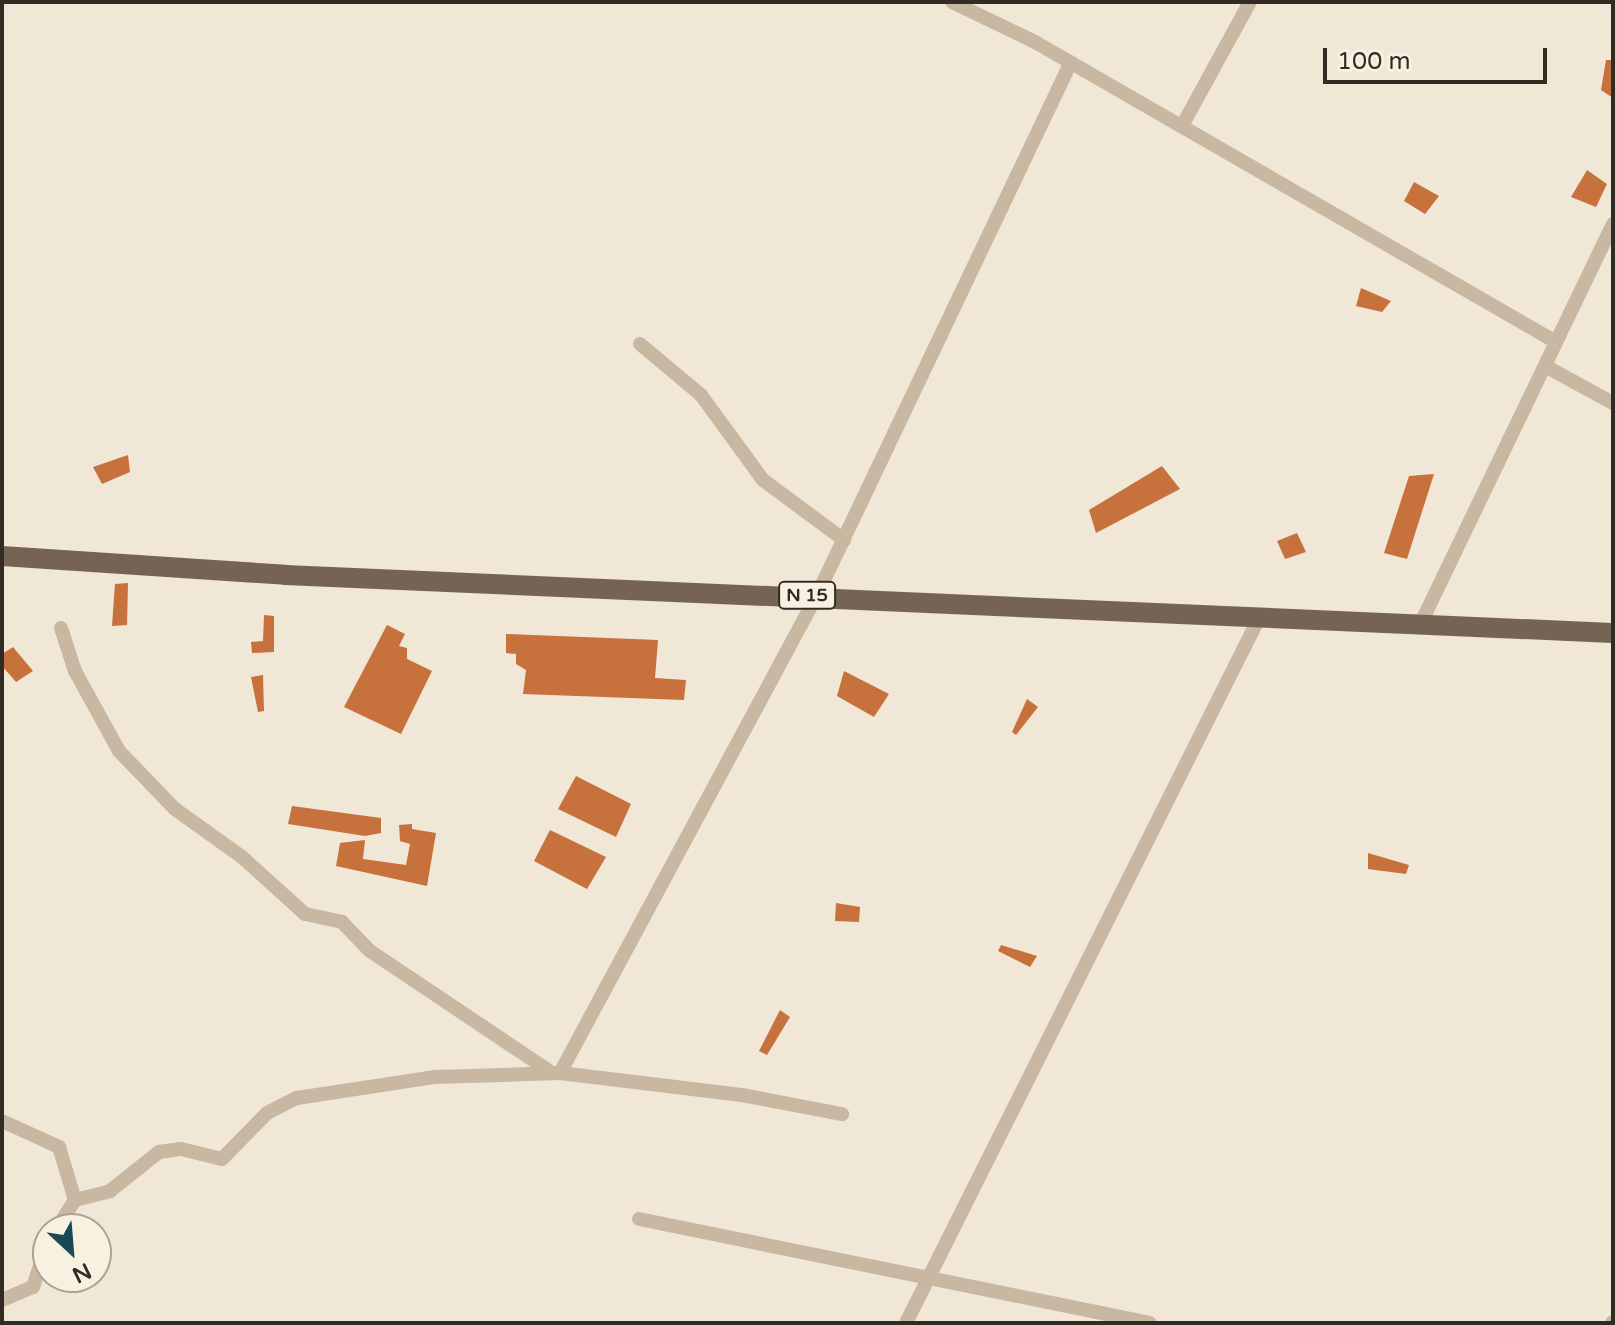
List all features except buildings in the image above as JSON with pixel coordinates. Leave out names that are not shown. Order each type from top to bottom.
[{"type":"main road","name":"N 15","points":[[2,556],[285,575],[817,595],[1419,627],[1613,633]]},
{"type":"street","points":[[952,2],[1071,62],[1556,342]]},
{"type":"street","points":[[1182,126],[1250,2]]},
{"type":"street","points":[[556,1073],[817,595],[1071,62]]},
{"type":"street","points":[[1419,627],[1613,224]]},
{"type":"street","points":[[640,344],[701,395],[763,480],[844,540]]},
{"type":"street","points":[[1545,366],[1613,403]]},
{"type":"street","points":[[906,1323],[1259,618]]},
{"type":"street","points":[[61,628],[75,671],[119,751],[175,809],[242,857],[305,914],[342,922],[370,951],[556,1073]]},
{"type":"street","points":[[66,1213],[75,1200],[110,1191],[159,1152],[181,1149],[222,1159],[267,1113],[297,1098],[435,1077],[556,1073],[742,1095],[842,1114]]},
{"type":"street","points":[[2,1121],[59,1147],[75,1200]]},
{"type":"street","points":[[639,1219],[1150,1323]]},
{"type":"street","points":[[2,1300],[32,1287]]}]
